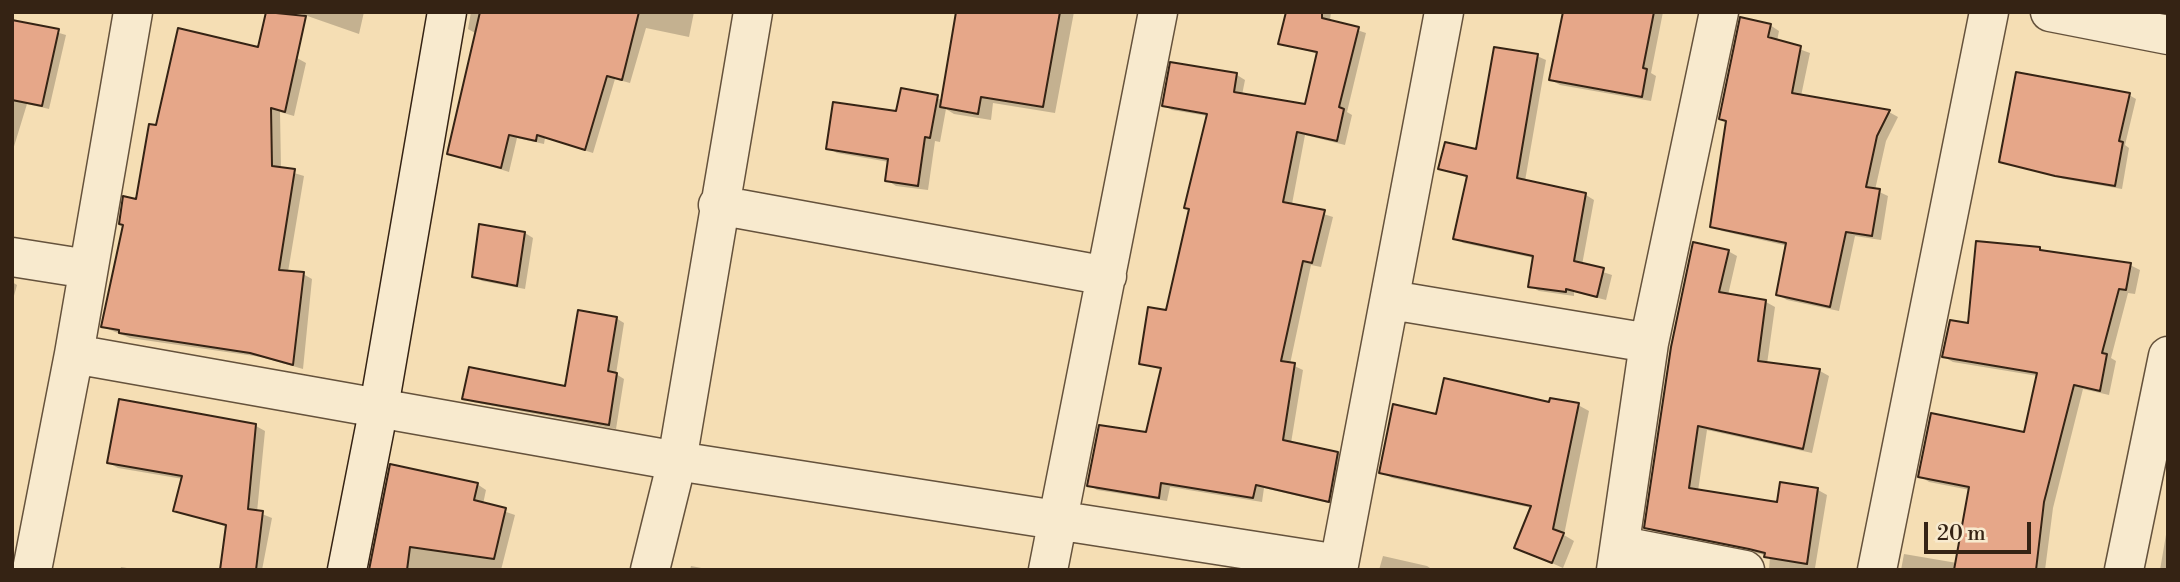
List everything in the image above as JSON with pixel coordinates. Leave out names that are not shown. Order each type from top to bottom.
[{"type":"street","points":[[32,570],[74,354],[133,12]]},
{"type":"street","points":[[346,570],[379,407],[447,12]]},
{"type":"street","points":[[650,570],[677,461],[753,12]]},
{"type":"street","points":[[1048,570],[1060,521],[1158,12]]},
{"type":"street","points":[[74,354],[677,461],[1338,567],[1444,12]]},
{"type":"street","points":[[1719,12],[1649,343],[1619,558],[1745,570]]},
{"type":"street","points":[[1877,570],[1989,12]]},
{"type":"street","points":[[2050,12],[2168,35]]},
{"type":"street","points":[[719,205],[1107,276]]},
{"type":"street","points":[[12,257],[88,269]]},
{"type":"street","points":[[1391,300],[1649,343]]},
{"type":"street","points":[[2124,570],[2168,356]]},
{"type":"building","points":[[266,12],[306,16],[285,112],[271,108],[272,166],[295,169],[279,270],[304,272],[293,365],[250,353],[119,333],[119,330],[101,327],[123,225],[119,224],[123,196],[136,199],[149,124],[156,125],[178,28],[258,47]]},
{"type":"building","points":[[480,12],[639,12],[622,80],[607,76],[585,150],[537,135],[536,141],[509,135],[501,168],[447,154]]},
{"type":"building","points":[[956,12],[1060,12],[1043,107],[981,97],[978,114],[940,107]]},
{"type":"building","points":[[1286,12],[1322,12],[1322,18],[1359,27],[1339,107],[1344,109],[1337,141],[1297,132],[1283,202],[1325,210],[1312,263],[1303,261],[1281,361],[1295,363],[1283,440],[1338,452],[1329,502],[1256,485],[1253,498],[1161,483],[1159,498],[1087,486],[1099,425],[1146,432],[1161,368],[1139,364],[1148,307],[1166,310],[1189,209],[1184,208],[1207,114],[1162,106],[1170,62],[1237,73],[1234,92],[1305,104],[1317,52],[1278,44]]},
{"type":"building","points":[[1563,12],[1654,12],[1643,68],[1647,69],[1642,97],[1549,80]]},
{"type":"building","points":[[1740,17],[1771,24],[1768,37],[1801,46],[1792,93],[1890,110],[1877,136],[1866,187],[1880,189],[1872,236],[1846,232],[1830,307],[1776,295],[1786,243],[1710,227],[1726,121],[1719,119]]},
{"type":"building","points":[[12,20],[59,29],[42,106],[12,100]]},
{"type":"building","points":[[1494,47],[1538,54],[1517,178],[1586,193],[1574,261],[1604,268],[1597,297],[1566,289],[1566,292],[1528,287],[1533,256],[1453,239],[1467,176],[1438,169],[1445,142],[1476,149]]},
{"type":"building","points":[[2016,72],[2130,93],[2119,141],[2123,142],[2115,186],[2055,176],[1999,162]]},
{"type":"building","points":[[901,88],[938,95],[930,138],[925,137],[918,186],[885,181],[888,159],[826,149],[833,102],[896,111]]},
{"type":"building","points":[[479,224],[525,232],[517,286],[472,277]]},
{"type":"building","points":[[1976,241],[2040,247],[2040,250],[2131,263],[2126,290],[2119,289],[2102,353],[2107,354],[2100,391],[2074,385],[2044,502],[2036,570],[1954,570],[1969,487],[1918,477],[1931,413],[2024,432],[2037,373],[1942,357],[1950,320],[1968,323]]},
{"type":"building","points":[[1693,242],[1729,250],[1719,292],[1766,300],[1758,361],[1820,369],[1803,449],[1698,426],[1689,488],[1777,502],[1780,482],[1818,488],[1807,564],[1764,557],[1765,553],[1749,549],[1644,528],[1671,347]]},
{"type":"building","points":[[578,310],[617,317],[608,371],[617,373],[609,425],[462,399],[469,367],[565,386]]},
{"type":"building","points":[[1444,378],[1549,402],[1550,398],[1579,403],[1553,529],[1564,533],[1552,563],[1514,548],[1531,506],[1379,473],[1393,404],[1436,414]]},
{"type":"building","points":[[119,399],[256,424],[248,509],[263,511],[256,570],[220,570],[226,525],[173,511],[182,476],[107,463]]},
{"type":"building","points":[[390,464],[478,483],[474,500],[506,508],[494,559],[410,547],[407,570],[369,570]]}]
